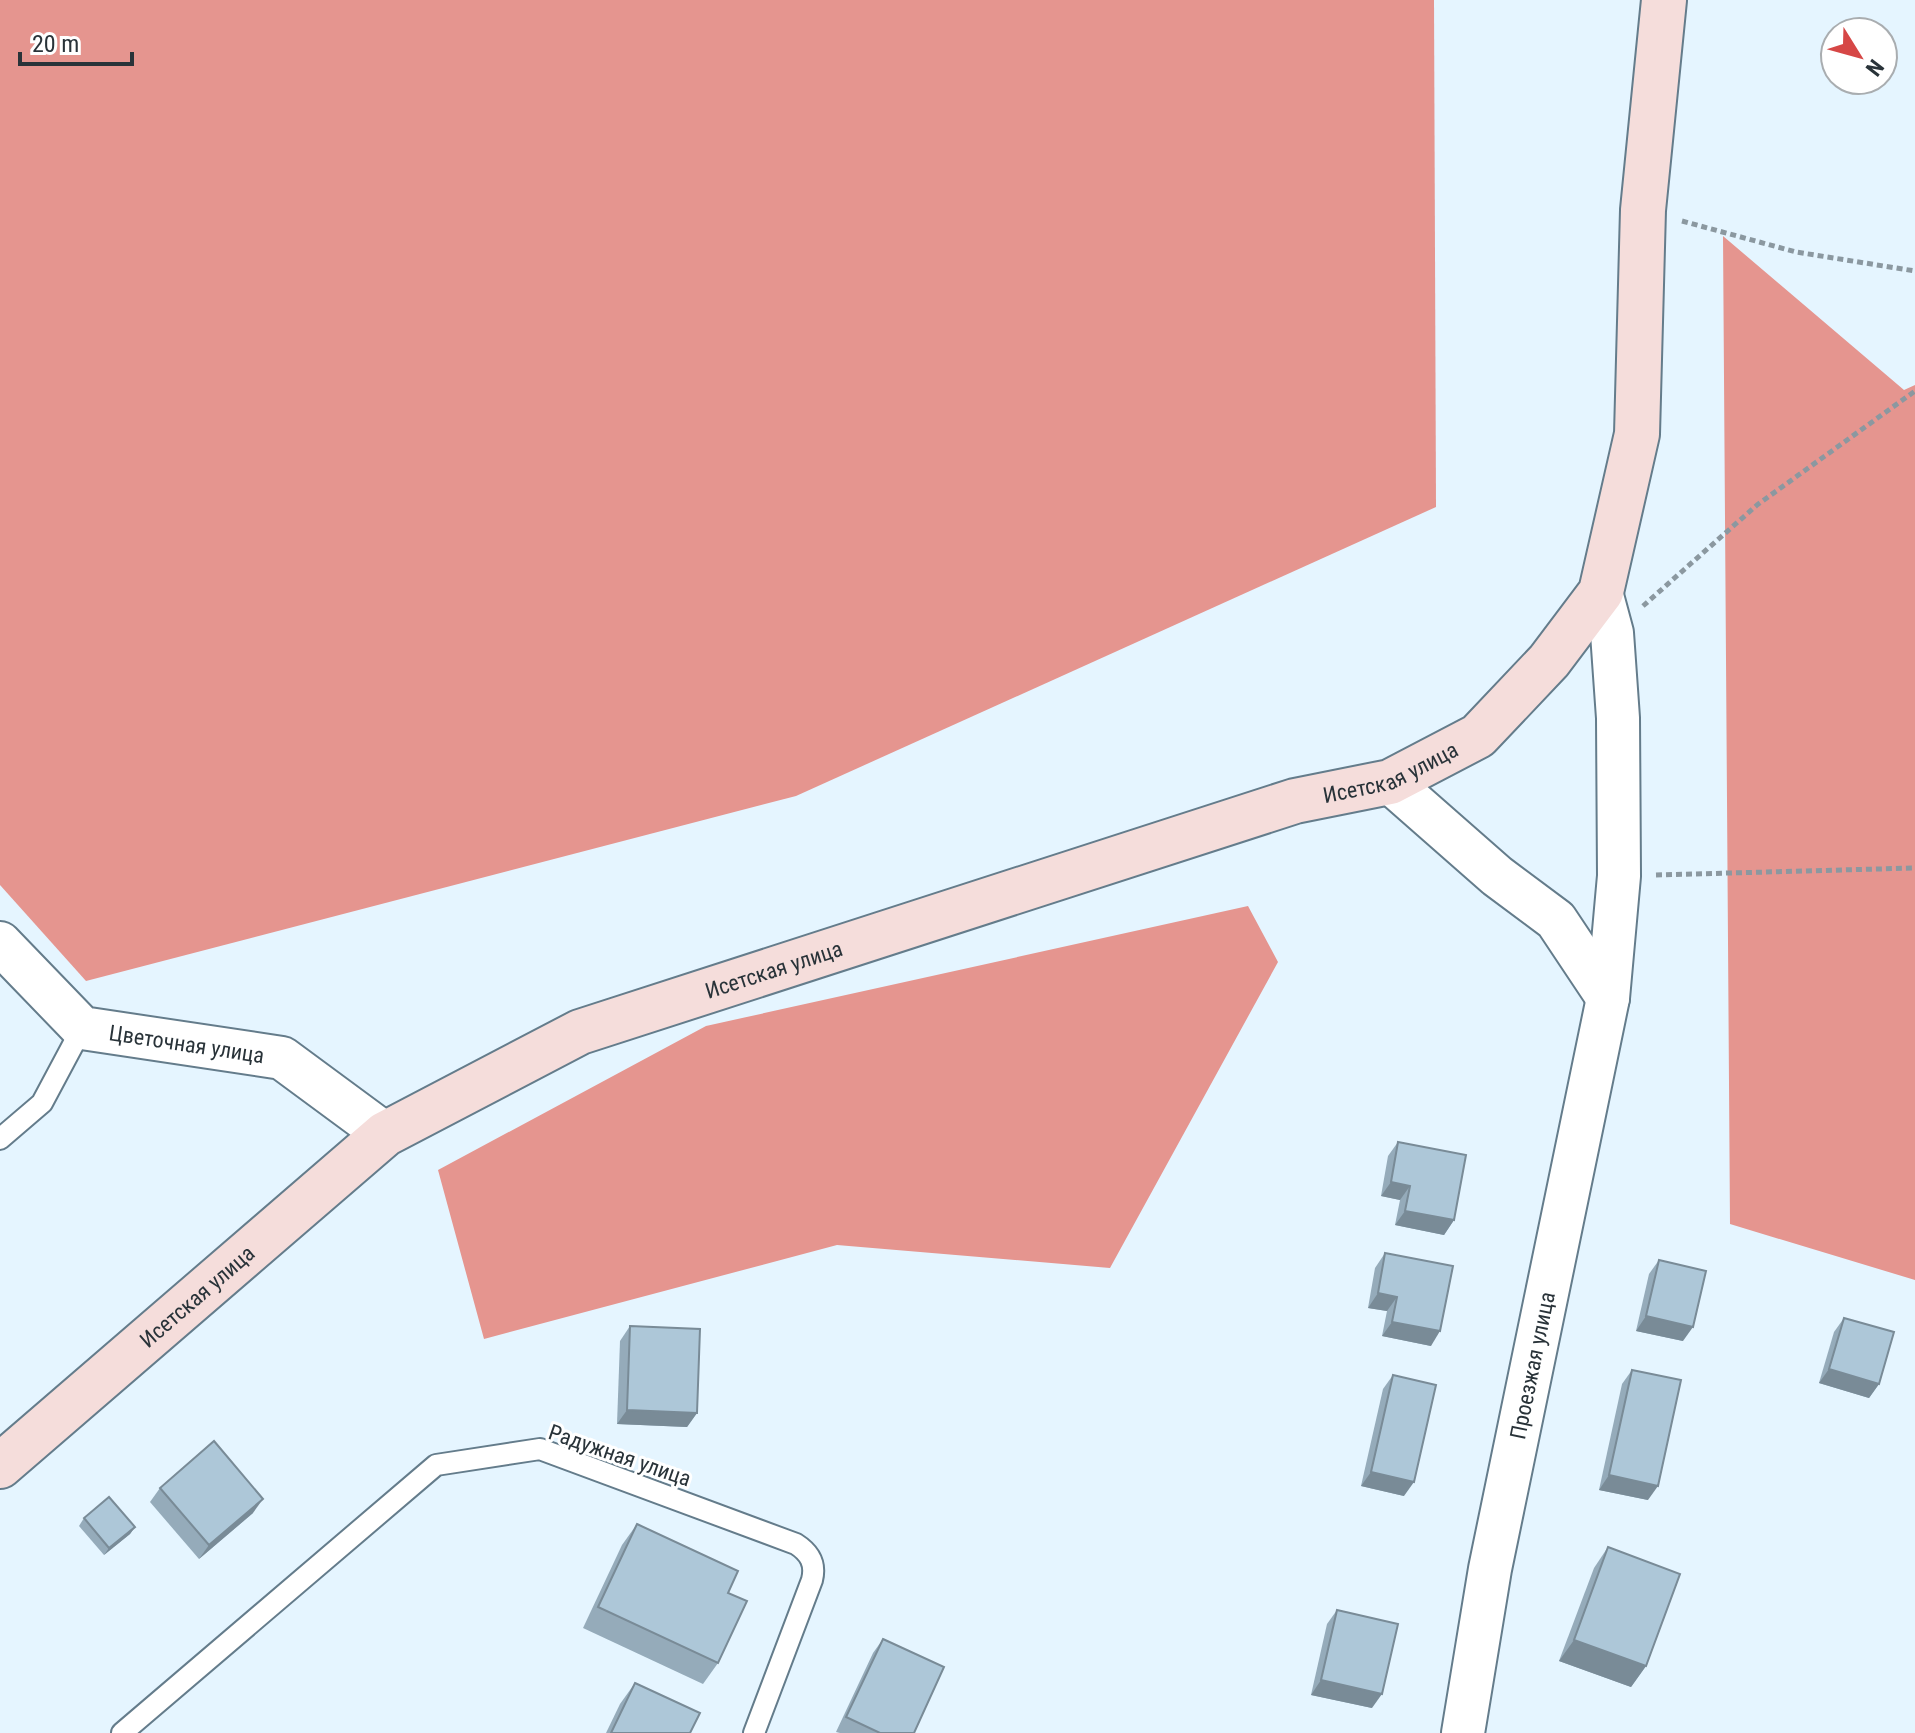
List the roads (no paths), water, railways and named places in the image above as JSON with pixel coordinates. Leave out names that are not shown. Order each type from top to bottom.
[{"type":"main road","points":[[1601,592],[1637,434],[1643,210],[1664,0]]},
{"type":"main road","name":"Исетская улица","points":[[0,1466],[385,1134],[580,1032],[1295,801],[1390,782],[1478,736],[1549,661],[1601,592]]},
{"type":"street","name":"Проезжая улица","points":[[1463,1733],[1490,1569],[1608,998],[1619,876],[1618,718],[1612,633],[1601,592]]},
{"type":"street","points":[[1390,782],[1497,876],[1556,920],[1608,998]]},
{"type":"street","name":"Цветочная улица","points":[[0,943],[82,1028],[282,1058],[385,1134]]},
{"type":"lane","points":[[0,1139],[42,1103],[82,1028]]},
{"type":"lane","name":"Радужная улица","points":[[122,1733],[431,1467],[536,1449],[796,1544],[809,1555],[812,1580],[754,1733]]}]
